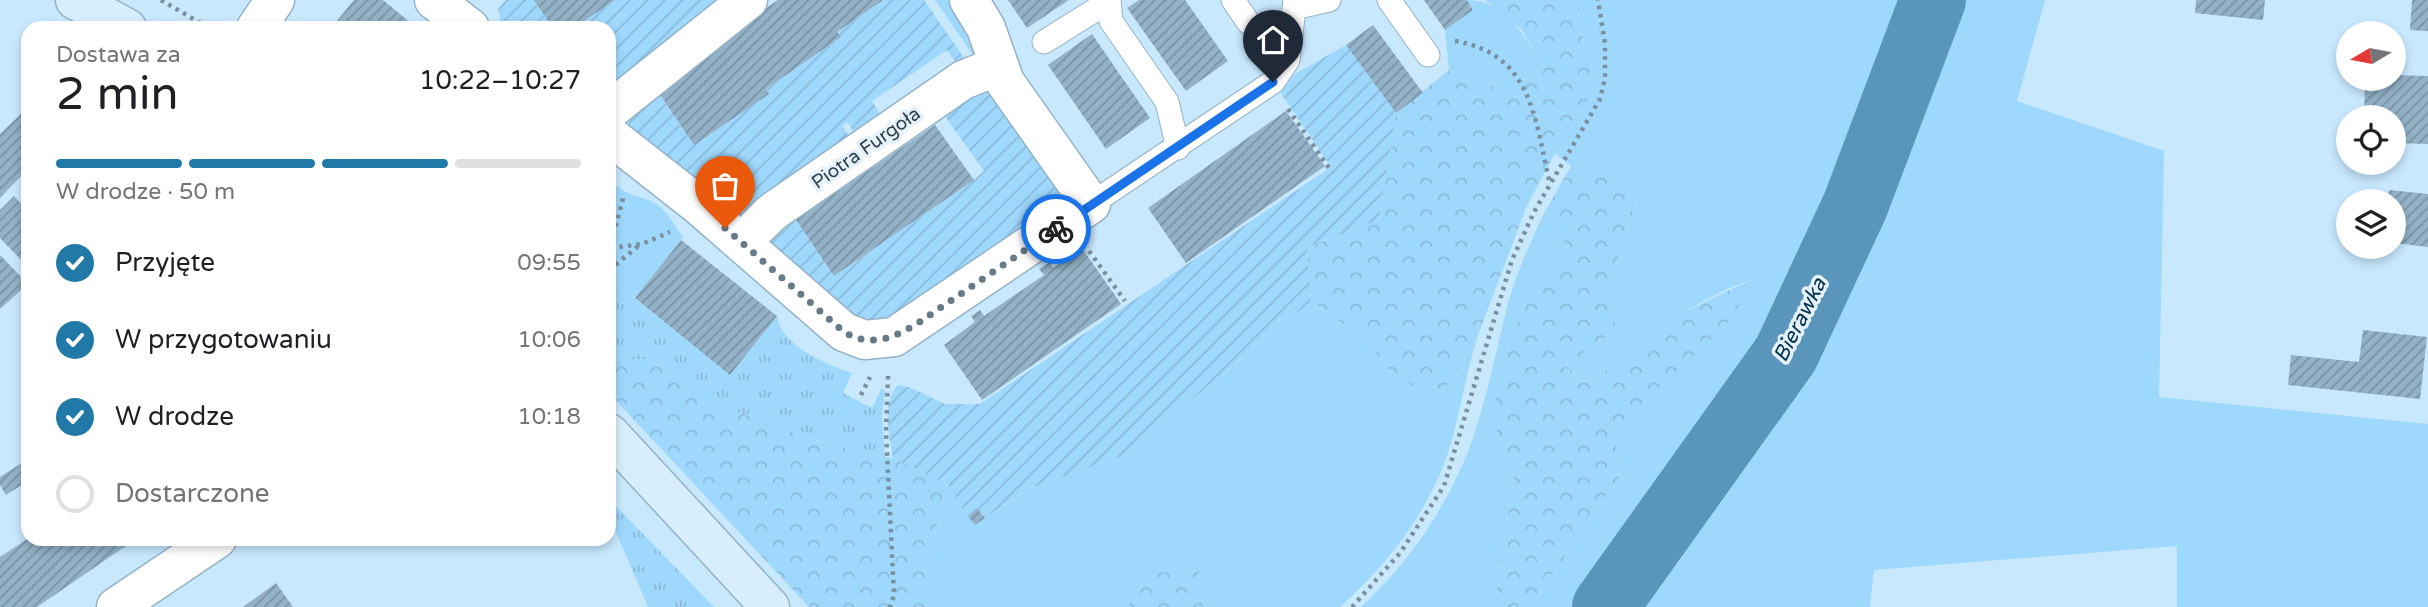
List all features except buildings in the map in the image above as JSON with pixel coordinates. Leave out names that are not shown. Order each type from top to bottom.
[{"type":"main road","points":[[75,0],[114,21]]},
{"type":"main road","points":[[616,441],[770,607]]},
{"type":"street","points":[[248,21],[275,0]]},
{"type":"street","points":[[616,105],[748,0]]},
{"type":"street","points":[[616,141],[742,242],[844,332],[856,338],[880,341],[894,337],[926,318],[1091,204],[1012,93],[998,66],[986,28],[969,0]]},
{"type":"street","name":"Piotra Furgoła","points":[[742,242],[771,213],[963,80],[998,66]]},
{"type":"street","points":[[116,607],[206,546]]},
{"type":"lane","points":[[1233,0],[1248,22]]},
{"type":"lane","points":[[1091,204],[1178,148],[1280,74],[1290,48],[1295,4],[1329,0]]},
{"type":"lane","points":[[1389,0],[1422,47]]},
{"type":"lane","points":[[1044,41],[1109,1],[1111,21],[1167,102],[1178,148]]},
{"type":"path","points":[[161,0],[197,21]]},
{"type":"path","points":[[1352,607],[1400,553],[1444,486],[1512,260],[1534,212],[1600,99],[1605,78],[1605,44],[1598,0]]},
{"type":"path","points":[[1422,47],[1468,43],[1503,61],[1519,76],[1535,120],[1551,185]]},
{"type":"path","points":[[616,224],[625,186]]},
{"type":"path","points":[[616,249],[642,244],[678,229]]},
{"type":"path","points":[[616,264],[642,244]]},
{"type":"path","points":[[1085,245],[1125,301]]},
{"type":"path","points":[[860,395],[871,375]]},
{"type":"path","points":[[888,376],[886,432],[894,595],[890,607]]},
{"type":"green space","points":[[506,0],[534,0],[548,21],[501,21],[498,9]]},
{"type":"green space","points":[[615,0],[732,0],[616,91],[616,21],[584,21]]},
{"type":"green space","points":[[883,0],[924,0],[969,65],[961,70],[947,50],[872,101],[885,122],[860,140],[847,122],[842,126],[855,144],[742,216],[734,215],[630,131],[627,116],[659,93],[694,144],[769,94],[766,89],[840,38],[837,32]]},
{"type":"green space","points":[[935,0],[955,0],[979,39],[975,58]]},
{"type":"green space","points":[[1467,0],[1492,6],[1503,13],[1521,32],[1543,66],[1506,91],[1449,70],[1445,30],[1473,10]]},
{"type":"green space","points":[[1485,0],[1578,0],[1582,34],[1594,76],[1591,96],[1555,153],[1526,208],[1477,338],[1437,401],[1390,371],[1365,339],[1311,301],[1307,247],[1379,220],[1396,113],[1449,70],[1506,91],[1543,66],[1522,30]]},
{"type":"green space","points":[[1578,0],[1915,0],[1878,88],[1812,277],[1795,314],[1716,434],[1705,444],[1674,490],[1667,493],[1645,532],[1618,560],[1588,607],[1530,607],[1619,478],[1616,442],[1627,417],[1671,374],[1756,279],[1732,287],[1688,310],[1584,383],[1566,366],[1616,329],[1610,284],[1640,190],[1571,166],[1555,153],[1591,96],[1594,76],[1582,34]]},
{"type":"green space","points":[[1946,0],[2045,0],[2017,101],[2164,151],[2159,397],[2428,424],[2428,607],[2177,607],[2177,546],[1874,570],[1870,607],[1630,607],[1780,390],[1825,301]]},
{"type":"green space","points":[[1346,45],[1396,113],[1379,220],[1307,247],[1311,301],[1125,455],[1031,488],[985,518],[977,508],[968,516],[947,484],[893,458],[888,410],[898,385],[909,387],[945,404],[980,404],[1331,167],[1280,92],[1293,75]]},
{"type":"green space","points":[[988,88],[1063,191],[1064,202],[871,329],[769,253],[769,240],[796,220],[834,276],[974,180],[984,171],[944,115]]},
{"type":"green space","points":[[1571,166],[1640,189],[1610,284],[1616,329],[1566,366],[1584,383],[1671,321],[1757,278],[1726,325],[1627,417],[1616,442],[1619,478],[1530,607],[1494,607],[1515,471],[1491,418],[1509,342],[1530,293],[1568,246],[1543,215]]},
{"type":"green space","points":[[616,187],[659,206],[683,237],[635,298],[616,283]]},
{"type":"green space","points":[[1543,215],[1568,246],[1530,293],[1509,342],[1491,418],[1515,471],[1494,607],[1361,607],[1410,554],[1437,514],[1460,471],[1480,416],[1512,289]]},
{"type":"green space","points":[[616,284],[730,374],[777,316],[787,337],[796,345],[830,365],[852,373],[843,393],[872,408],[882,388],[885,391],[882,415],[885,457],[806,437],[710,402],[652,360],[616,358]]},
{"type":"green space","points":[[1311,301],[1365,339],[1390,371],[1437,401],[1477,338],[1451,443],[1433,490],[1421,512],[1392,552],[1376,572],[1340,607],[1203,607],[1208,593],[1149,573],[1127,607],[925,607],[921,594],[947,484],[975,525],[1031,488],[1125,455]]},
{"type":"green space","points":[[616,358],[652,360],[710,402],[806,437],[865,454],[893,458],[947,484],[921,594],[925,607],[809,607],[616,400]]},
{"type":"green space","points":[[616,506],[714,607],[648,607],[616,532]]},
{"type":"green space","points":[[1198,571],[1208,593],[1203,607],[1127,607],[1149,573]]},
{"type":"waterway","name":"Bierawka","points":[[1605,607],[1786,354],[1855,206],[1933,0]]},
{"type":"way so far","points":[[725,228],[844,332],[856,338],[875,341],[894,337],[918,323],[1056,229]]},
{"type":"route","points":[[1056,229],[1273,82]]}]
